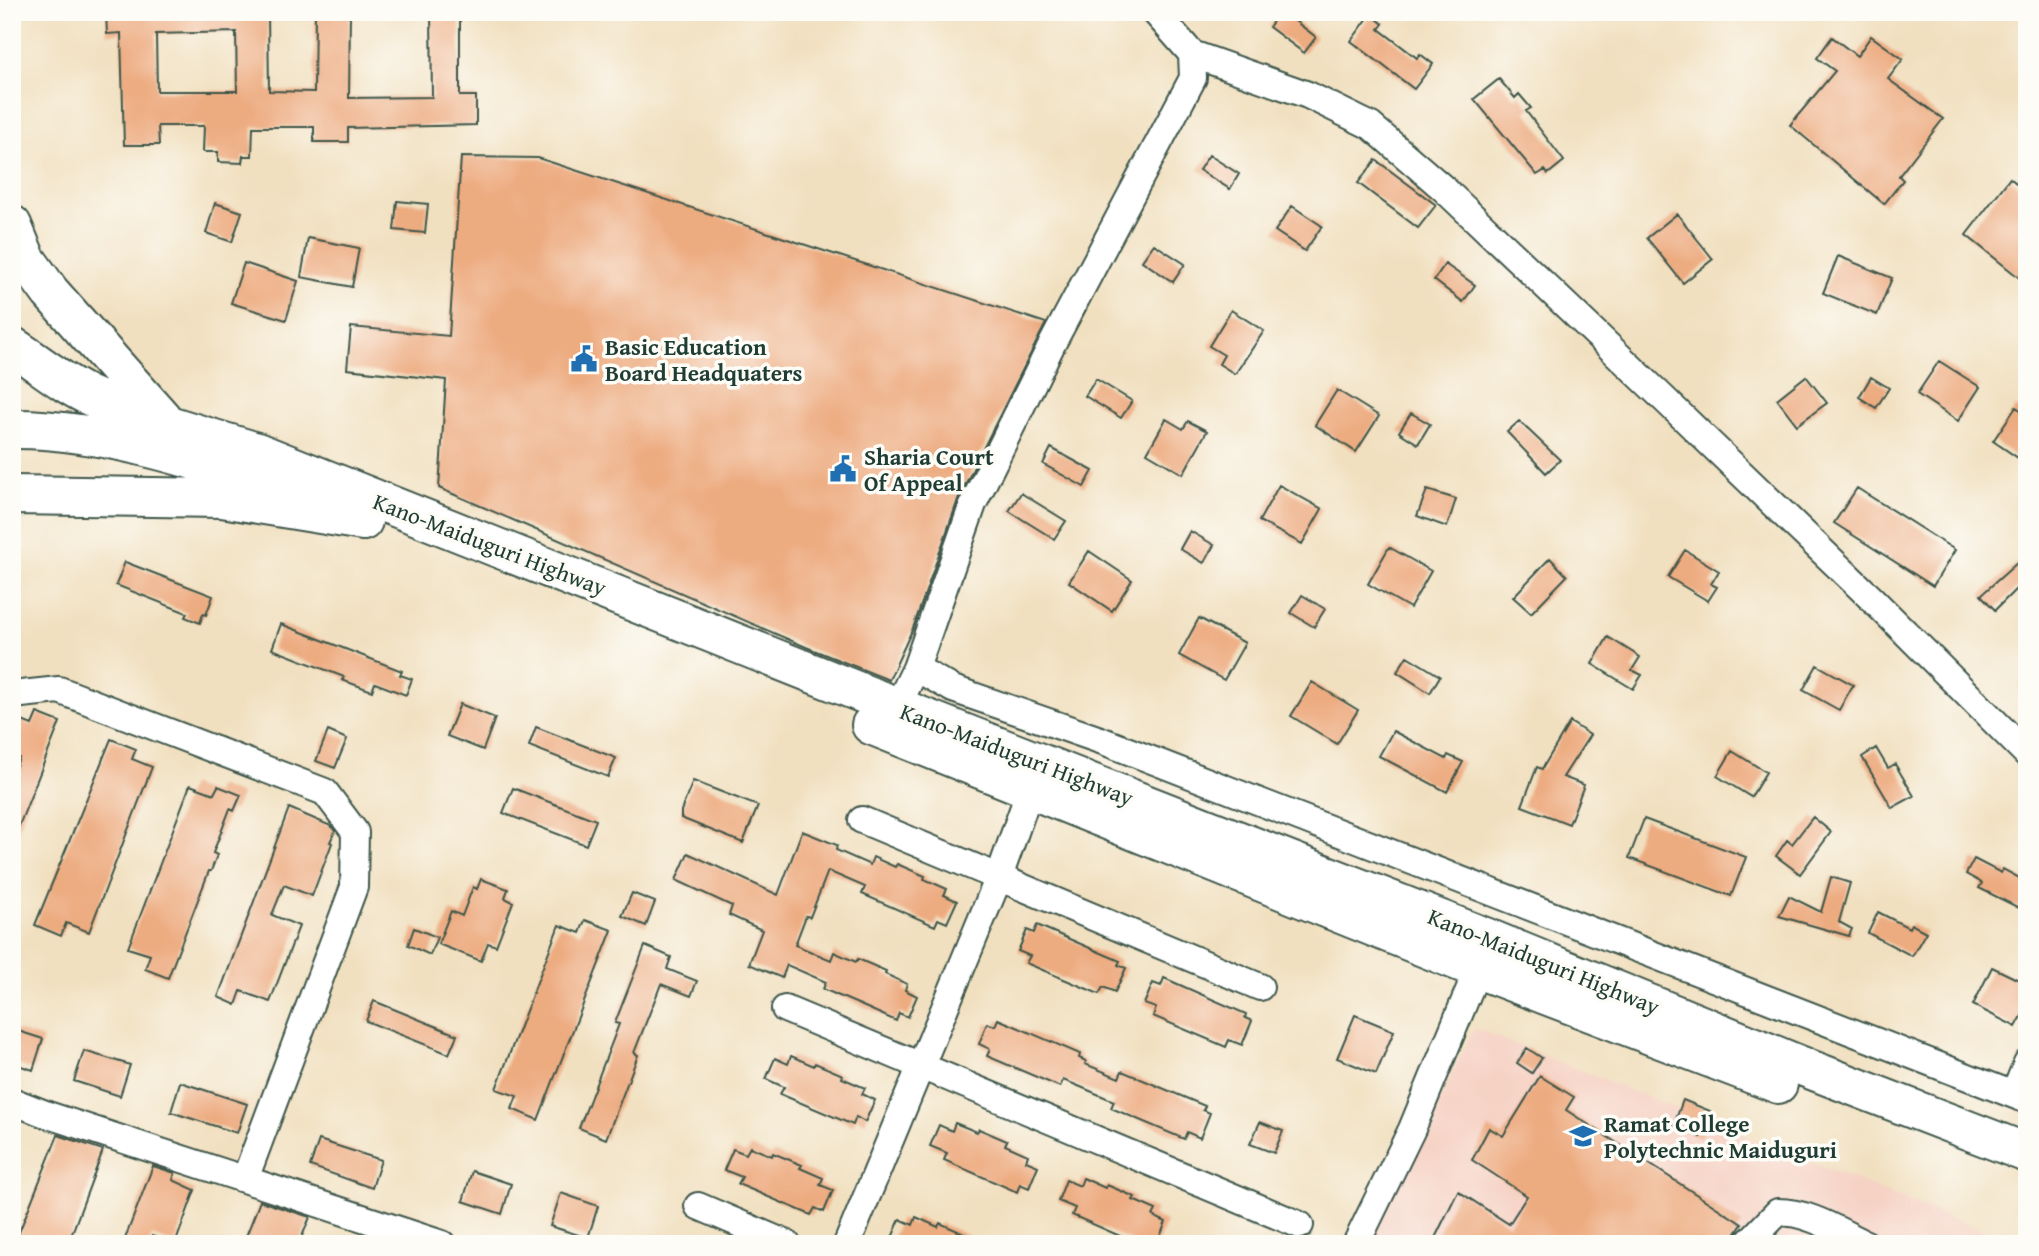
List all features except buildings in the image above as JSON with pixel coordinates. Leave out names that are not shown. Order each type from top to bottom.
[{"type":"highway","points":[[12,225],[26,259],[50,292],[168,425]]},
{"type":"highway","name":"Kano-Maiduguri Highway","points":[[12,346],[92,397],[168,425],[257,452],[897,707],[2027,1180]]},
{"type":"highway","name":"Kano-Maiduguri Highway","points":[[12,429],[43,429],[155,451],[267,484],[1030,790],[1804,1067],[2027,1153]]},
{"type":"highway","points":[[12,495],[222,498],[363,521]]},
{"type":"street","points":[[1155,12],[1192,54],[1308,95],[1371,126],[1444,189],[1652,387],[1872,599],[2027,754]]},
{"type":"street","points":[[897,707],[916,667],[973,504],[1051,346],[1194,78],[1192,54]]},
{"type":"street","points":[[916,667],[953,689],[1103,741],[2020,1097],[2027,1063]]},
{"type":"street","points":[[12,695],[59,690],[325,792],[355,832],[354,887],[245,1179]]},
{"type":"street","points":[[847,1244],[999,877],[1030,790]]},
{"type":"street","points":[[862,820],[1259,987]]},
{"type":"street","points":[[1356,1244],[1412,1129],[1484,954]]},
{"type":"street","points":[[785,1009],[1300,1225]]},
{"type":"street","points":[[12,1101],[442,1244]]},
{"type":"street","points":[[698,1206],[787,1244]]},
{"type":"street","points":[[1747,1244],[1778,1212],[1791,1212],[1813,1219],[1866,1244]]},
{"type":"shaded area","name":"Ramat College Polytechnic Maiduguri","points":[[1474,1028],[2016,1244],[1368,1244]]},
{"type":"place","name":"Basic Education Board Headquaters","points":[[584,359]]},
{"type":"place","name":"Sharia Court Of Appeal","points":[[843,469]]},
{"type":"place","name":"Ramat College Polytechnic Maiduguri","points":[[1583,1136]]}]
